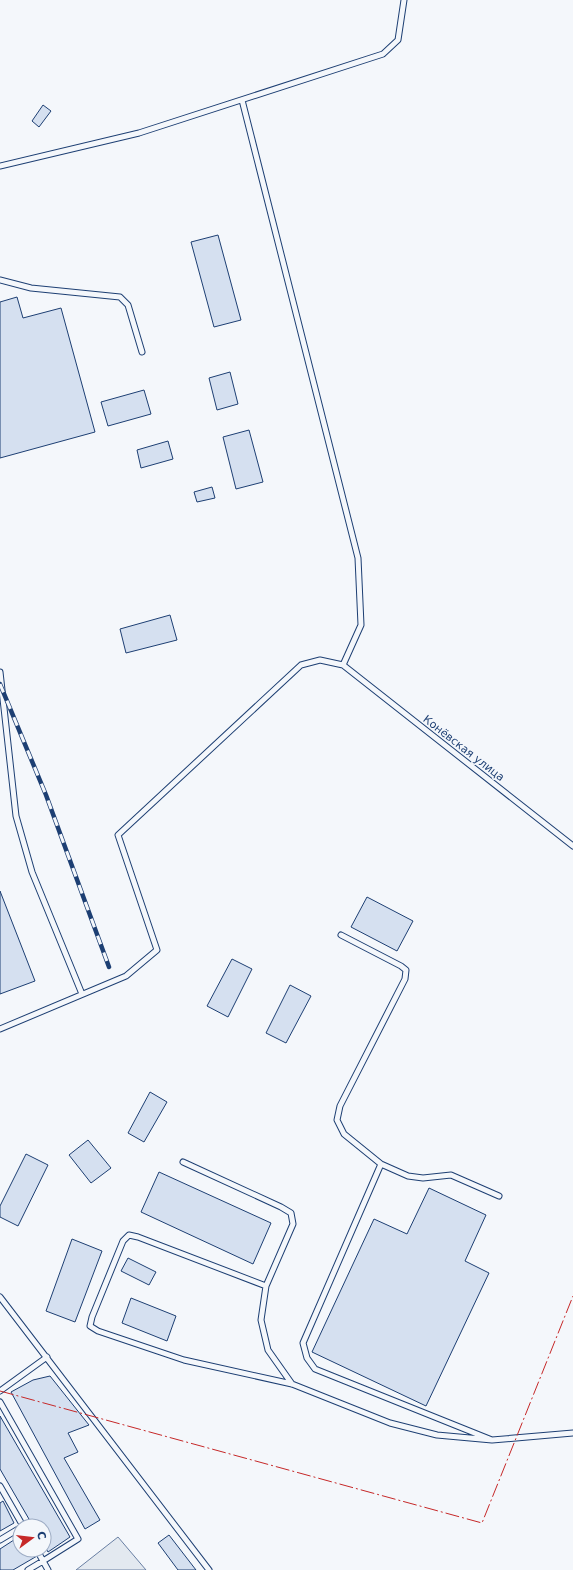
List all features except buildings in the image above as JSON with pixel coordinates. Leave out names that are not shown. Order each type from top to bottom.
[{"type":"lane","points":[[0,166],[140,133],[383,54],[398,40],[404,0]]},
{"type":"lane","points":[[0,1029],[126,976],[157,950],[118,835],[301,665],[320,660],[343,665],[361,625],[358,558],[242,100]]},
{"type":"lane","points":[[0,280],[31,288],[120,297],[128,305],[142,352]]},
{"type":"lane","name":"Конёвская улица","points":[[343,665],[573,846]]},
{"type":"lane","points":[[0,672],[16,816],[32,872],[82,994]]},
{"type":"lane","points":[[341,935],[406,970],[405,979],[340,1106],[337,1120],[344,1134],[381,1164],[408,1176],[422,1178],[451,1175],[499,1196]]},
{"type":"lane","points":[[183,1162],[281,1207],[291,1214],[293,1224],[266,1286],[261,1320],[268,1350],[292,1384]]},
{"type":"lane","points":[[381,1164],[303,1343],[306,1358],[316,1369],[492,1440]]},
{"type":"lane","points":[[266,1286],[138,1237],[129,1235],[123,1241],[92,1317],[90,1326],[98,1331],[184,1360],[292,1384],[390,1423],[437,1435],[492,1440],[573,1433]]},
{"type":"lane","points":[[0,1297],[209,1570]]},
{"type":"lane","points":[[0,1391],[47,1357]]},
{"type":"lane","points":[[0,1402],[78,1539],[28,1570]]},
{"type":"lane","points":[[0,1486],[2,1495],[18,1518]]},
{"type":"lane","points":[[0,1540],[12,1533]]},
{"type":"lane","points":[[41,1558],[48,1570]]},
{"type":"shaded area","points":[[118,1537],[146,1570],[76,1570]]},
{"type":"railway","points":[[0,684],[46,795],[109,967]]},
{"type":"power","points":[[0,1391],[482,1523],[573,1296]]}]
